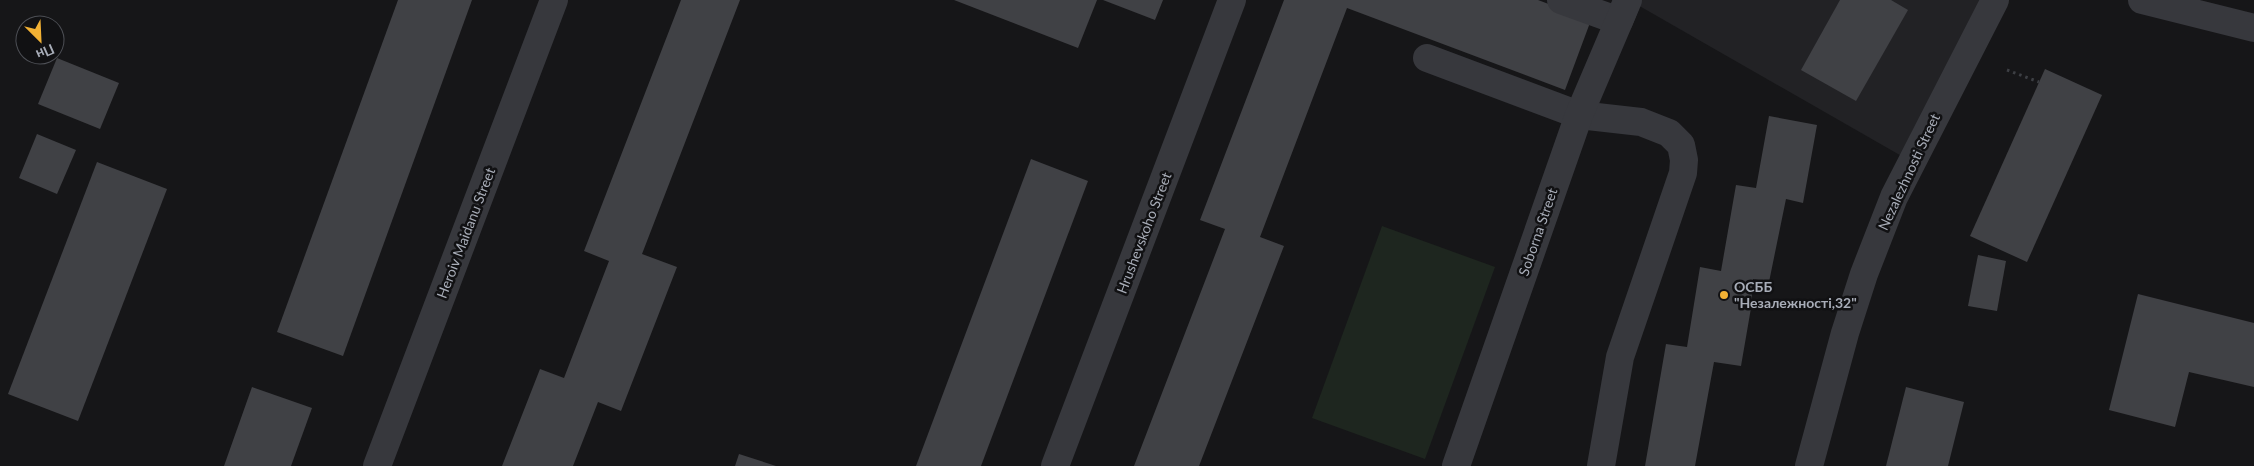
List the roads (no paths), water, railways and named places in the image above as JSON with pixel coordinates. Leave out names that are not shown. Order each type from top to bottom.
[{"type":"street","name":"Heroiv Maidanu Street","points":[[377,466],[554,0]]},
{"type":"street","name":"Hrushevskoho Street","points":[[1055,466],[1232,0]]},
{"type":"street","points":[[1561,0],[1623,11]]},
{"type":"street","name":"Nezalezhnosti Street","points":[[1809,466],[1844,333],[1864,274],[1894,198],[1995,0]]},
{"type":"street","points":[[2142,0],[2254,28]]},
{"type":"street","name":"Soborna Street","points":[[1456,466],[1580,115],[1623,11]]},
{"type":"street","points":[[1427,58],[1580,115],[1642,122],[1669,133],[1681,144],[1684,160],[1683,173],[1620,357],[1601,466]]},
{"type":"place","name":"ОСББ \"Незалежності,32\"","points":[[1724,295]]}]
